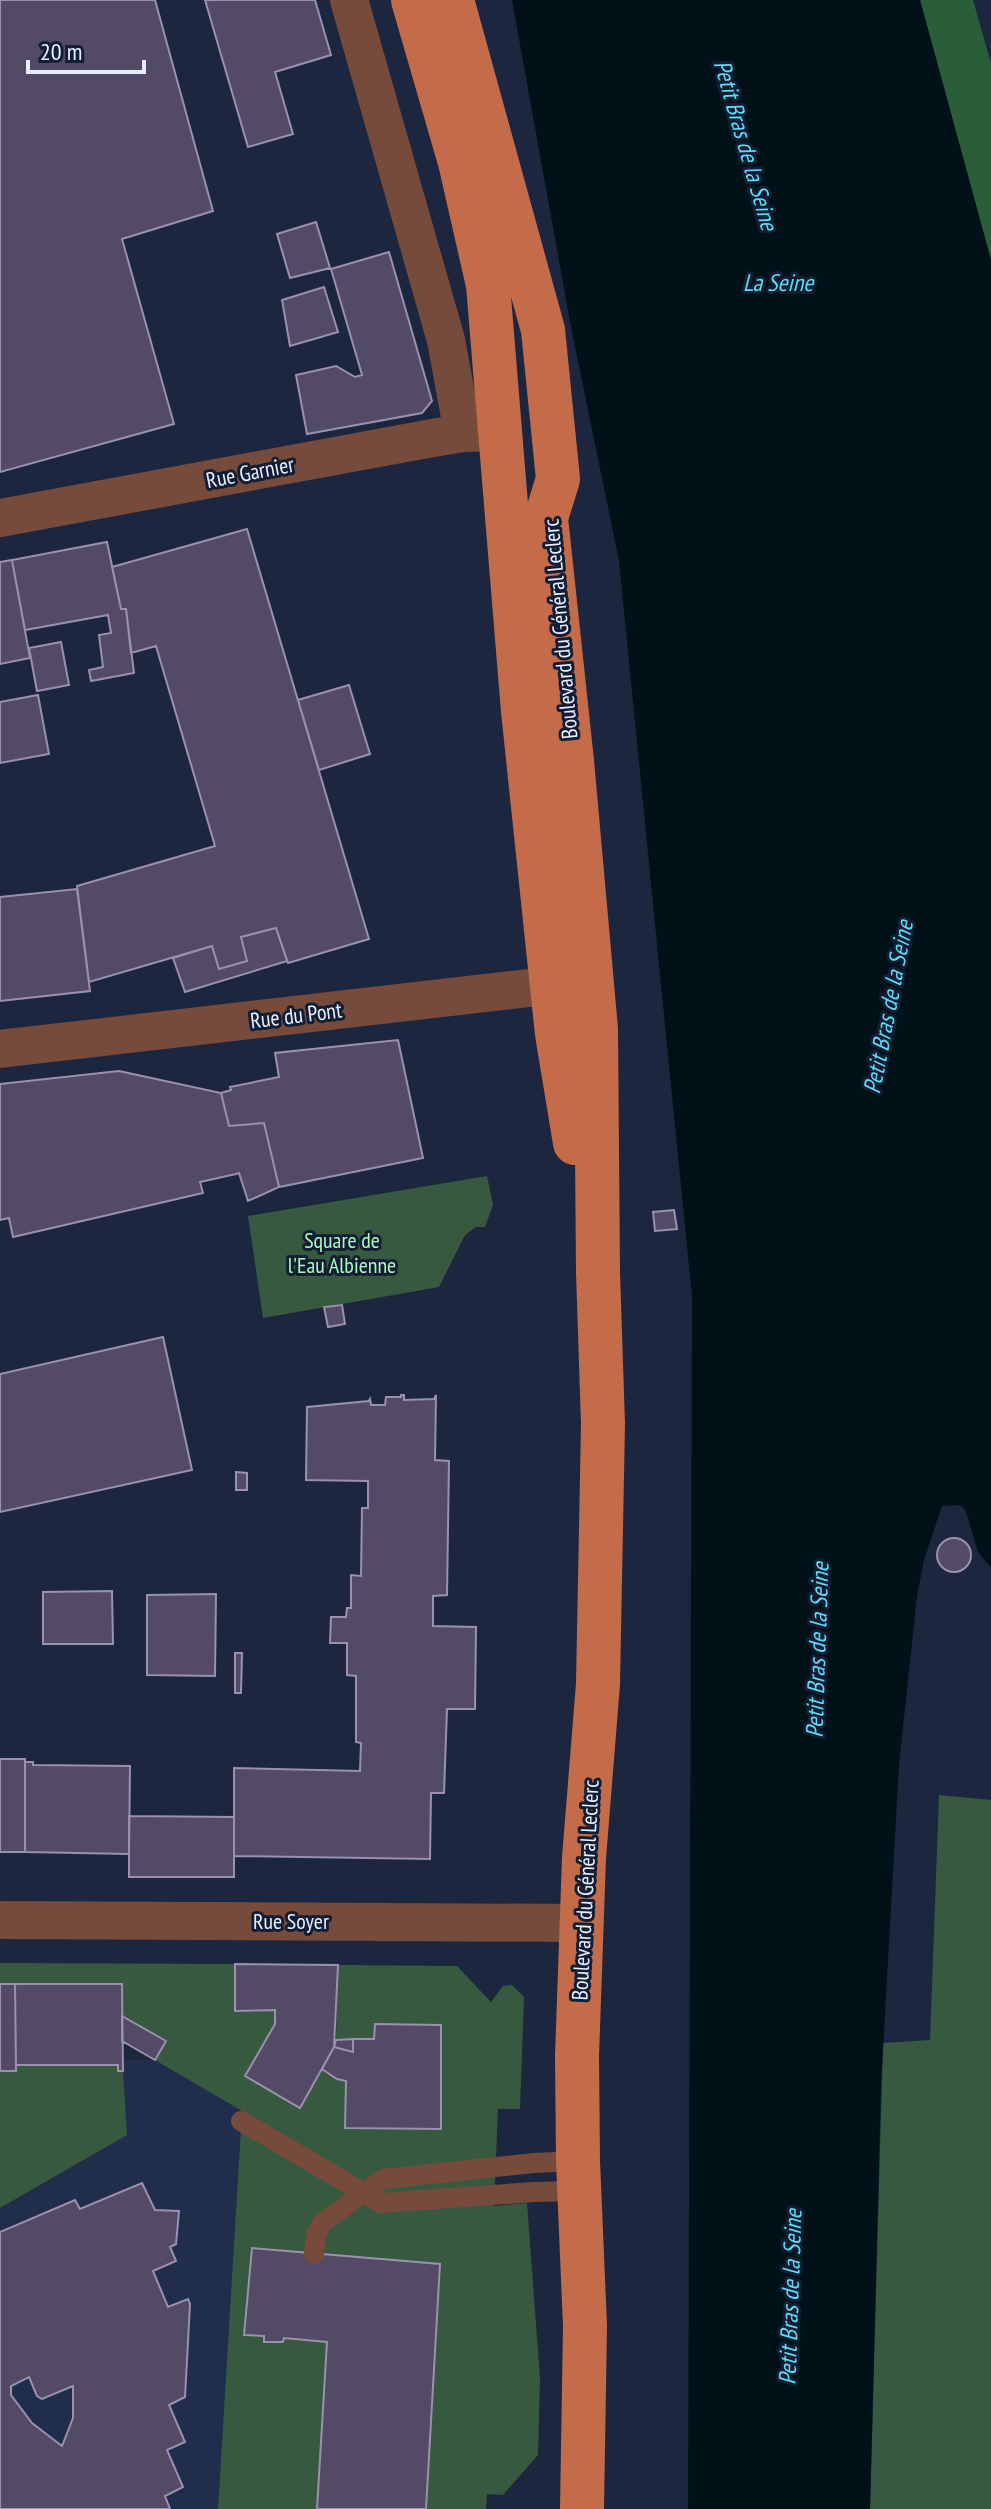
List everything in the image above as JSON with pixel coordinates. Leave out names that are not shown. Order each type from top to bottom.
[{"type":"main road","name":"Boulevard du Général Leclerc","points":[[413,0],[460,162],[488,285],[482,433],[520,680],[573,983]]},
{"type":"main road","name":"Boulevard du Général Leclerc","points":[[452,0],[543,330],[558,479],[546,518],[572,761],[573,983],[557,1034],[598,1272],[603,1424],[598,1684],[584,1858],[577,2056],[585,2326],[582,2509]]},
{"type":"main road","points":[[482,433],[529,463],[530,497],[546,518]]},
{"type":"street","name":"Boulevard du Général Leclerc","points":[[349,0],[446,340],[482,433]]},
{"type":"street","name":"Rue Garnier","points":[[0,518],[482,433]]},
{"type":"street","name":"Rue du Pont","points":[[0,1049],[573,983]]},
{"type":"street","name":"Rue Soyer","points":[[0,1920],[582,1923]]},
{"type":"lane","points":[[241,2121],[381,2203],[534,2192],[579,2176]]},
{"type":"lane","points":[[314,2254],[316,2234],[322,2223],[383,2179],[534,2163],[579,2176]]},
{"type":"shaded area","points":[[122,2060],[155,2060],[242,2110],[218,2509],[0,2509],[0,2208],[127,2135]]},
{"type":"green space","points":[[920,0],[973,0],[991,63],[991,260]]},
{"type":"green space","name":"Square de l'Eau Albienne","points":[[487,1176],[493,1205],[485,1227],[476,1227],[465,1235],[439,1287],[263,1318],[248,1216]]},
{"type":"green space","points":[[939,1795],[991,1800],[991,2509],[870,2509],[883,2043],[930,2040]]},
{"type":"green space","points":[[0,1963],[235,1964],[235,2010],[275,2010],[275,2024],[245,2076],[300,2108],[322,2069],[346,2081],[346,2128],[441,2128],[441,2025],[375,2024],[374,2039],[336,2040],[338,1965],[457,1966],[491,2002],[503,1986],[512,1985],[524,1997],[520,2109],[498,2109],[494,2206],[527,2203],[540,2378],[538,2455],[503,2495],[487,2494],[486,2509],[426,2509],[439,2264],[252,2249],[244,2334],[264,2336],[264,2342],[282,2342],[284,2338],[327,2342],[317,2509],[218,2509],[242,2111],[155,2060],[165,2041],[122,2016],[122,1984],[0,1984]]},
{"type":"green space","points":[[16,2065],[118,2065],[123,2071],[127,2135],[0,2208],[0,2071],[16,2071]]},
{"type":"water","name":"La Seine","points":[[512,0],[920,0],[991,260],[991,1568],[978,1552],[965,1509],[960,1505],[942,1506],[924,1560],[917,1596],[899,1765],[881,2086],[870,2509],[688,2509],[692,1297],[619,561],[570,322]]},
{"type":"building","points":[[0,0],[155,0],[213,211],[122,239],[174,424],[0,472]]},
{"type":"building","points":[[205,0],[315,0],[331,55],[275,72],[293,134],[248,147]]},
{"type":"building","points":[[316,222],[330,268],[290,278],[277,234]]},
{"type":"building","points":[[389,252],[432,401],[422,413],[307,434],[296,375],[336,366],[355,377],[362,375],[331,269]]},
{"type":"building","points":[[324,287],[338,332],[290,346],[282,300]]},
{"type":"building","points":[[247,529],[369,939],[288,963],[276,928],[241,937],[247,961],[219,969],[212,946],[89,982],[77,886],[215,846],[156,646],[131,653],[126,609],[121,609],[112,567]]},
{"type":"building","points":[[107,542],[121,609],[126,609],[134,673],[91,681],[89,670],[103,667],[99,635],[111,633],[108,615],[25,630],[12,560]]},
{"type":"building","points":[[12,560],[30,658],[0,664],[0,562]]},
{"type":"building","points":[[61,642],[69,685],[37,691],[29,648]]},
{"type":"building","points":[[349,685],[370,754],[319,770],[298,700]]},
{"type":"building","points":[[38,695],[49,754],[0,763],[0,702]]},
{"type":"building","points":[[77,889],[90,991],[0,1001],[0,897]]},
{"type":"building","points":[[276,928],[287,961],[185,992],[173,958],[212,946],[219,969],[247,961],[241,937]]},
{"type":"building","points":[[398,1040],[423,1158],[279,1187],[264,1123],[229,1126],[221,1093],[231,1090],[230,1087],[279,1077],[275,1053]]},
{"type":"building","points":[[119,1071],[221,1093],[229,1126],[264,1123],[279,1187],[248,1201],[239,1173],[200,1182],[203,1193],[13,1237],[9,1218],[0,1220],[0,1084]]},
{"type":"building","points":[[674,1210],[677,1229],[655,1231],[653,1212]]},
{"type":"building","points":[[342,1305],[345,1324],[328,1327],[324,1307]]},
{"type":"building","points":[[163,1337],[192,1470],[0,1512],[0,1374]]},
{"type":"building","points":[[404,1395],[404,1400],[434,1399],[436,1395],[435,1460],[449,1461],[447,1595],[433,1596],[433,1626],[476,1627],[475,1709],[447,1709],[444,1793],[431,1793],[430,1859],[234,1856],[234,1768],[360,1771],[361,1743],[356,1742],[356,1676],[347,1675],[347,1643],[330,1643],[331,1617],[346,1617],[347,1608],[351,1608],[351,1575],[361,1576],[362,1508],[368,1508],[368,1481],[306,1480],[307,1407],[370,1399],[371,1405],[385,1405],[386,1397]]},
{"type":"building","points":[[236,1472],[247,1473],[247,1490],[236,1490]]},
{"type":"building","points":[[954,1538],[966,1543],[971,1555],[966,1567],[954,1572],[942,1567],[937,1555],[942,1543]]},
{"type":"building","points":[[112,1591],[113,1644],[43,1644],[43,1592]]},
{"type":"building","points":[[216,1594],[215,1676],[147,1675],[147,1595]]},
{"type":"building","points":[[235,1653],[242,1653],[241,1693],[235,1693]]},
{"type":"building","points":[[0,1759],[25,1759],[25,1852],[0,1852]]},
{"type":"building","points":[[25,1762],[33,1762],[33,1765],[130,1766],[129,1854],[25,1852]]},
{"type":"building","points":[[129,1816],[234,1817],[234,1877],[129,1877]]},
{"type":"building","points":[[235,1964],[338,1965],[334,2047],[300,2108],[245,2076],[275,2024],[275,2010],[235,2011]]},
{"type":"building","points":[[0,1984],[15,1984],[16,2071],[0,2071]]},
{"type":"building","points":[[15,1984],[122,1984],[123,2071],[118,2071],[118,2065],[16,2065]]},
{"type":"building","points":[[122,2016],[166,2041],[155,2060],[122,2041]]},
{"type":"building","points":[[375,2024],[441,2025],[441,2129],[345,2128],[346,2081],[322,2069],[334,2047],[353,2052],[353,2039],[374,2039]]},
{"type":"building","points":[[353,2039],[353,2052],[334,2047],[336,2040]]},
{"type":"building","points":[[142,2183],[155,2210],[179,2211],[176,2244],[170,2247],[176,2261],[153,2271],[168,2307],[188,2299],[190,2304],[185,2397],[169,2405],[185,2442],[167,2450],[183,2487],[165,2496],[170,2509],[0,2509],[0,2232],[75,2200],[80,2209]],"holes":[[[29,2377],[37,2396],[42,2399],[73,2386],[73,2418],[62,2446],[32,2423],[11,2395],[11,2386]]]},
{"type":"building","points":[[252,2248],[440,2264],[426,2509],[317,2509],[327,2342],[284,2338],[283,2342],[264,2342],[264,2336],[244,2335]]},
{"type":"water label","name":"Petit Bras de la Seine","points":[[746,145]]},
{"type":"water label","name":"Petit Bras de la Seine","points":[[888,1007]]},
{"type":"water label","name":"Petit Bras de la Seine","points":[[817,1650]]},
{"type":"water label","name":"Petit Bras de la Seine","points":[[790,2297]]}]
